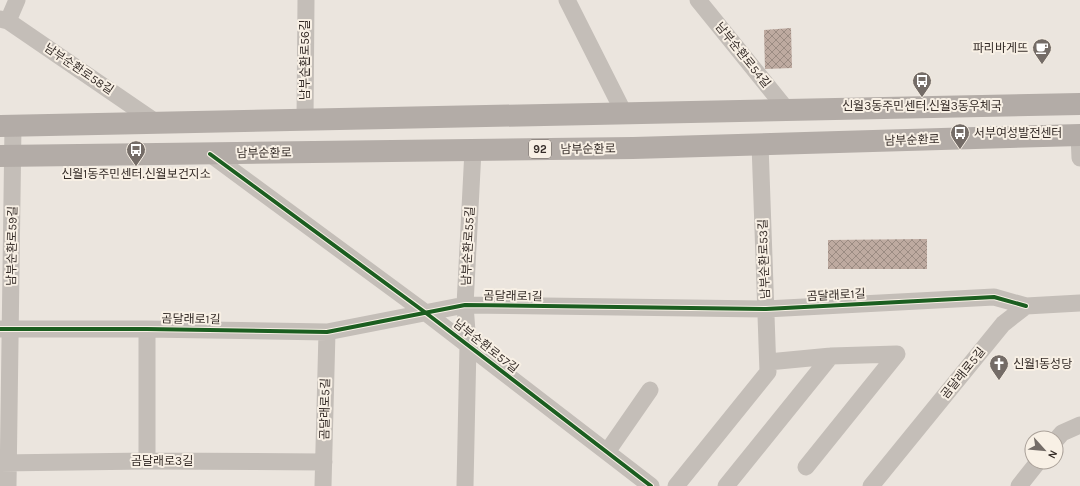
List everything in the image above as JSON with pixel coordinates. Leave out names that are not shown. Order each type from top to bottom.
[{"type":"main road","points":[[7,126],[1080,104]]},
{"type":"main road","name":"남부순환로","points":[[7,156],[473,150],[1079,135]]},
{"type":"street","points":[[4,20],[17,0]]},
{"type":"street","name":"남부순환로56길","points":[[305,120],[306,0]]},
{"type":"street","points":[[567,0],[624,113]]},
{"type":"street","name":"남부순환로54길","points":[[698,0],[787,110]]},
{"type":"street","name":"남부순환로58길","points":[[4,20],[157,123]]},
{"type":"street","name":"남부순환로59길","points":[[7,126],[4,463],[8,486]]},
{"type":"street","points":[[1079,135],[1080,158]]},
{"type":"street","name":"남부순환로53길","points":[[676,486],[768,372],[760,144]]},
{"type":"street","name":"남부순환로55길","points":[[465,486],[468,345],[465,305],[473,150]]},
{"type":"street","name":"남부순환로57길","points":[[210,154],[426,313],[651,486]]},
{"type":"street","name":"곰달래로1길","points":[[5,329],[147,329],[327,332],[465,305],[766,309],[994,297],[1026,306]]},
{"type":"street","points":[[1026,306],[1080,303]]},
{"type":"street","name":"곰달래로5길","points":[[871,486],[1003,324],[1026,306]]},
{"type":"street","points":[[147,329],[148,460]]},
{"type":"street","name":"곰달래로5길","points":[[323,486],[327,332]]},
{"type":"street","points":[[768,362],[831,356],[897,354],[806,467]]},
{"type":"street","points":[[726,486],[831,356]]},
{"type":"street","points":[[607,452],[650,390]]},
{"type":"street","points":[[1064,432],[1080,425]]},
{"type":"street","name":"곰달래로3길","points":[[4,463],[148,460],[324,462]]},
{"type":"street","points":[[1019,486],[1032,470]]},
{"type":"building","points":[[791,28],[792,68],[765,69],[764,30]]},
{"type":"building","points":[[927,239],[927,269],[828,269],[828,240]]},
{"type":"cycle path","points":[[210,154],[426,313],[651,486]]},
{"type":"cycle path","points":[[0,329],[147,329],[327,332],[465,305],[766,309],[994,297],[1026,306]]},
{"type":"place","name":"파리바게뜨","points":[[1042,65]]},
{"type":"place","name":"신월3동주민센터.신월3동우체국","points":[[922,98]]},
{"type":"place","name":"서부여성발전센터","points":[[960,150]]},
{"type":"place","name":"신월1동주민센터.신월보건지소","points":[[136,167]]},
{"type":"place","name":"신월1동성당","points":[[999,381]]}]
